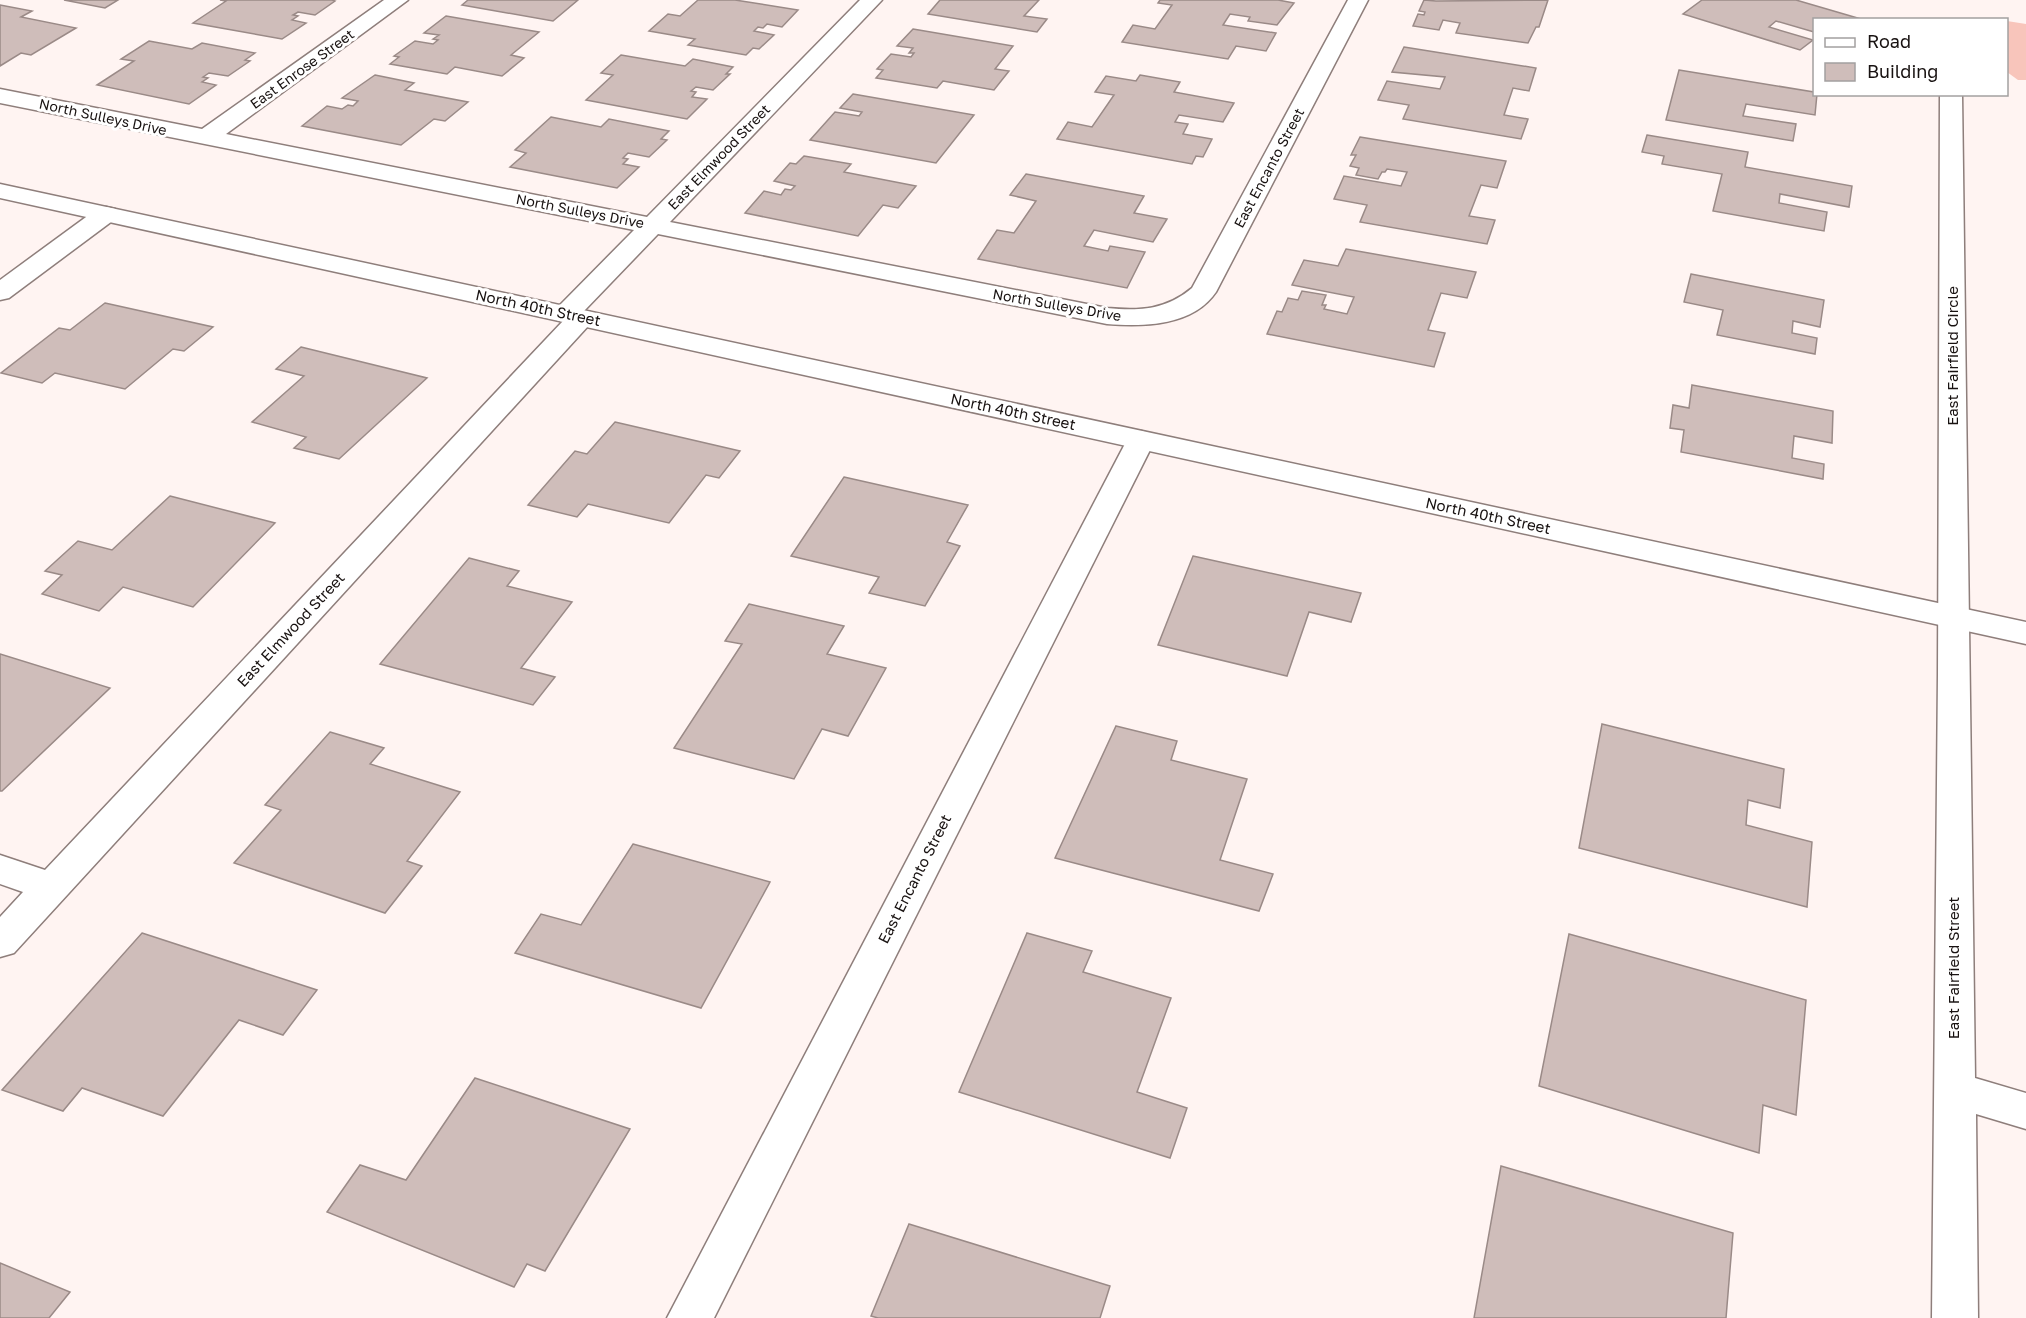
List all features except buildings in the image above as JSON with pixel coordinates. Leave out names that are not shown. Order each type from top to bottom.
[{"type":"street","name":"East Enrose Street","points":[[205,138],[398,0]]},
{"type":"street","name":"East Elmwood Street","points":[[0,942],[574,316],[654,225],[872,0]]},
{"type":"street","name":"East Encanto Street","points":[[1161,316],[1188,304],[1203,292],[1358,0]]},
{"type":"street","name":"North Sulleys Drive","points":[[0,96],[1107,316],[1161,316]]},
{"type":"street","name":"East Fairfield Circle","points":[[1951,96],[1955,618]]},
{"type":"street","name":"North 40th Street","points":[[0,191],[2026,633]]},
{"type":"street","points":[[0,292],[106,214]]},
{"type":"street","name":"East Encanto Street","points":[[690,1318],[1141,441]]},
{"type":"street","name":"East Fairfield Street","points":[[1954,1318],[1955,618]]},
{"type":"street","points":[[0,869],[52,887]]},
{"type":"street","points":[[1954,1090],[2026,1111]]},
{"type":"shaded area","points":[[2008,21],[2026,24],[2026,80],[2018,80],[2008,73]]}]
